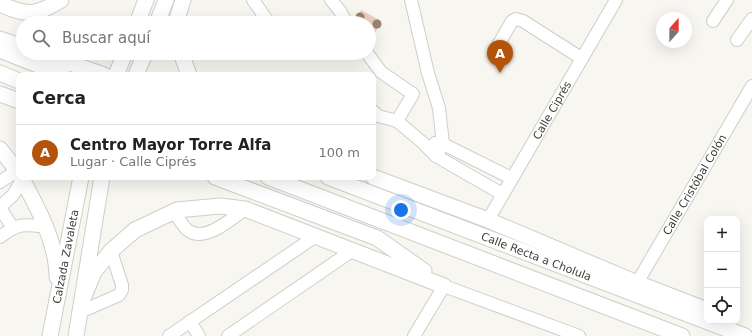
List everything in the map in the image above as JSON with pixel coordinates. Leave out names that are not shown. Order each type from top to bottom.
[{"type":"main road","points":[[0,4],[19,12],[36,12],[48,8],[61,0]]},
{"type":"main road","points":[[140,16],[146,0]]},
{"type":"main road","points":[[160,16],[166,0]]},
{"type":"main road","points":[[178,16],[183,0]]},
{"type":"main road","points":[[0,39],[16,45]]},
{"type":"main road","points":[[0,50],[16,56]]},
{"type":"main road","points":[[25,60],[55,72]]},
{"type":"main road","points":[[61,60],[95,72]]},
{"type":"main road","points":[[117,72],[121,60]]},
{"type":"main road","points":[[137,72],[142,60]]},
{"type":"main road","points":[[184,60],[188,72]]},
{"type":"main road","points":[[0,73],[16,79]]},
{"type":"main road","points":[[0,94],[16,100]]},
{"type":"main road","points":[[0,149],[16,170]]},
{"type":"main road","points":[[376,178],[488,220],[637,283],[704,309]]},
{"type":"main road","points":[[22,180],[46,227],[57,266],[57,302]]},
{"type":"main road","name":"Calzada Zavaleta","points":[[50,336],[80,180]]},
{"type":"main road","name":"Calzada Zavaleta","points":[[76,336],[102,180]]},
{"type":"main road","points":[[223,180],[377,238],[444,286]]},
{"type":"main road","name":"Calle Recta a Cholula","points":[[276,180],[682,336]]},
{"type":"main road","name":"Calle Recta a Cholula","points":[[336,180],[745,336]]},
{"type":"main road","points":[[81,307],[94,272],[111,251],[135,230],[174,211],[220,206],[245,209],[444,286]]},
{"type":"main road","points":[[740,323],[752,328]]},
{"type":"street","points":[[253,0],[264,16]]},
{"type":"street","points":[[332,0],[343,16]]},
{"type":"street","points":[[411,0],[428,73],[439,108],[443,144],[436,156]]},
{"type":"street","name":"Calle Ciprés","points":[[488,220],[511,178],[616,0]]},
{"type":"street","points":[[714,20],[727,0]]},
{"type":"street","points":[[497,47],[512,21],[516,19],[523,21],[581,58]]},
{"type":"street","points":[[738,40],[752,19]]},
{"type":"street","points":[[372,60],[381,72],[413,94],[397,121]]},
{"type":"street","name":"Calle Cristóbal Colón","points":[[637,283],[752,86]]},
{"type":"street","points":[[376,114],[378,116],[397,121],[436,156],[502,194]]},
{"type":"street","points":[[422,142],[443,144],[511,178]]},
{"type":"street","points":[[0,182],[16,176]]},
{"type":"street","points":[[13,228],[0,208],[13,195],[18,180]]},
{"type":"street","points":[[174,211],[188,231],[200,234],[212,231],[245,209]]},
{"type":"street","points":[[0,237],[13,228],[27,225],[46,227]]},
{"type":"street","points":[[168,336],[316,236]]},
{"type":"street","points":[[228,336],[353,250]]},
{"type":"street","points":[[81,307],[119,295],[122,290],[122,285],[111,251]]},
{"type":"street","points":[[414,336],[444,286],[579,336]]},
{"type":"street","points":[[190,321],[199,336]]},
{"type":"shaded area","points":[[361,10],[372,16],[358,16]]},
{"type":"shaded area","points":[[376,18],[381,21],[376,31]]},
{"type":"place","name":"Centro Mayor Torre Alfa","points":[[500,73]]}]
